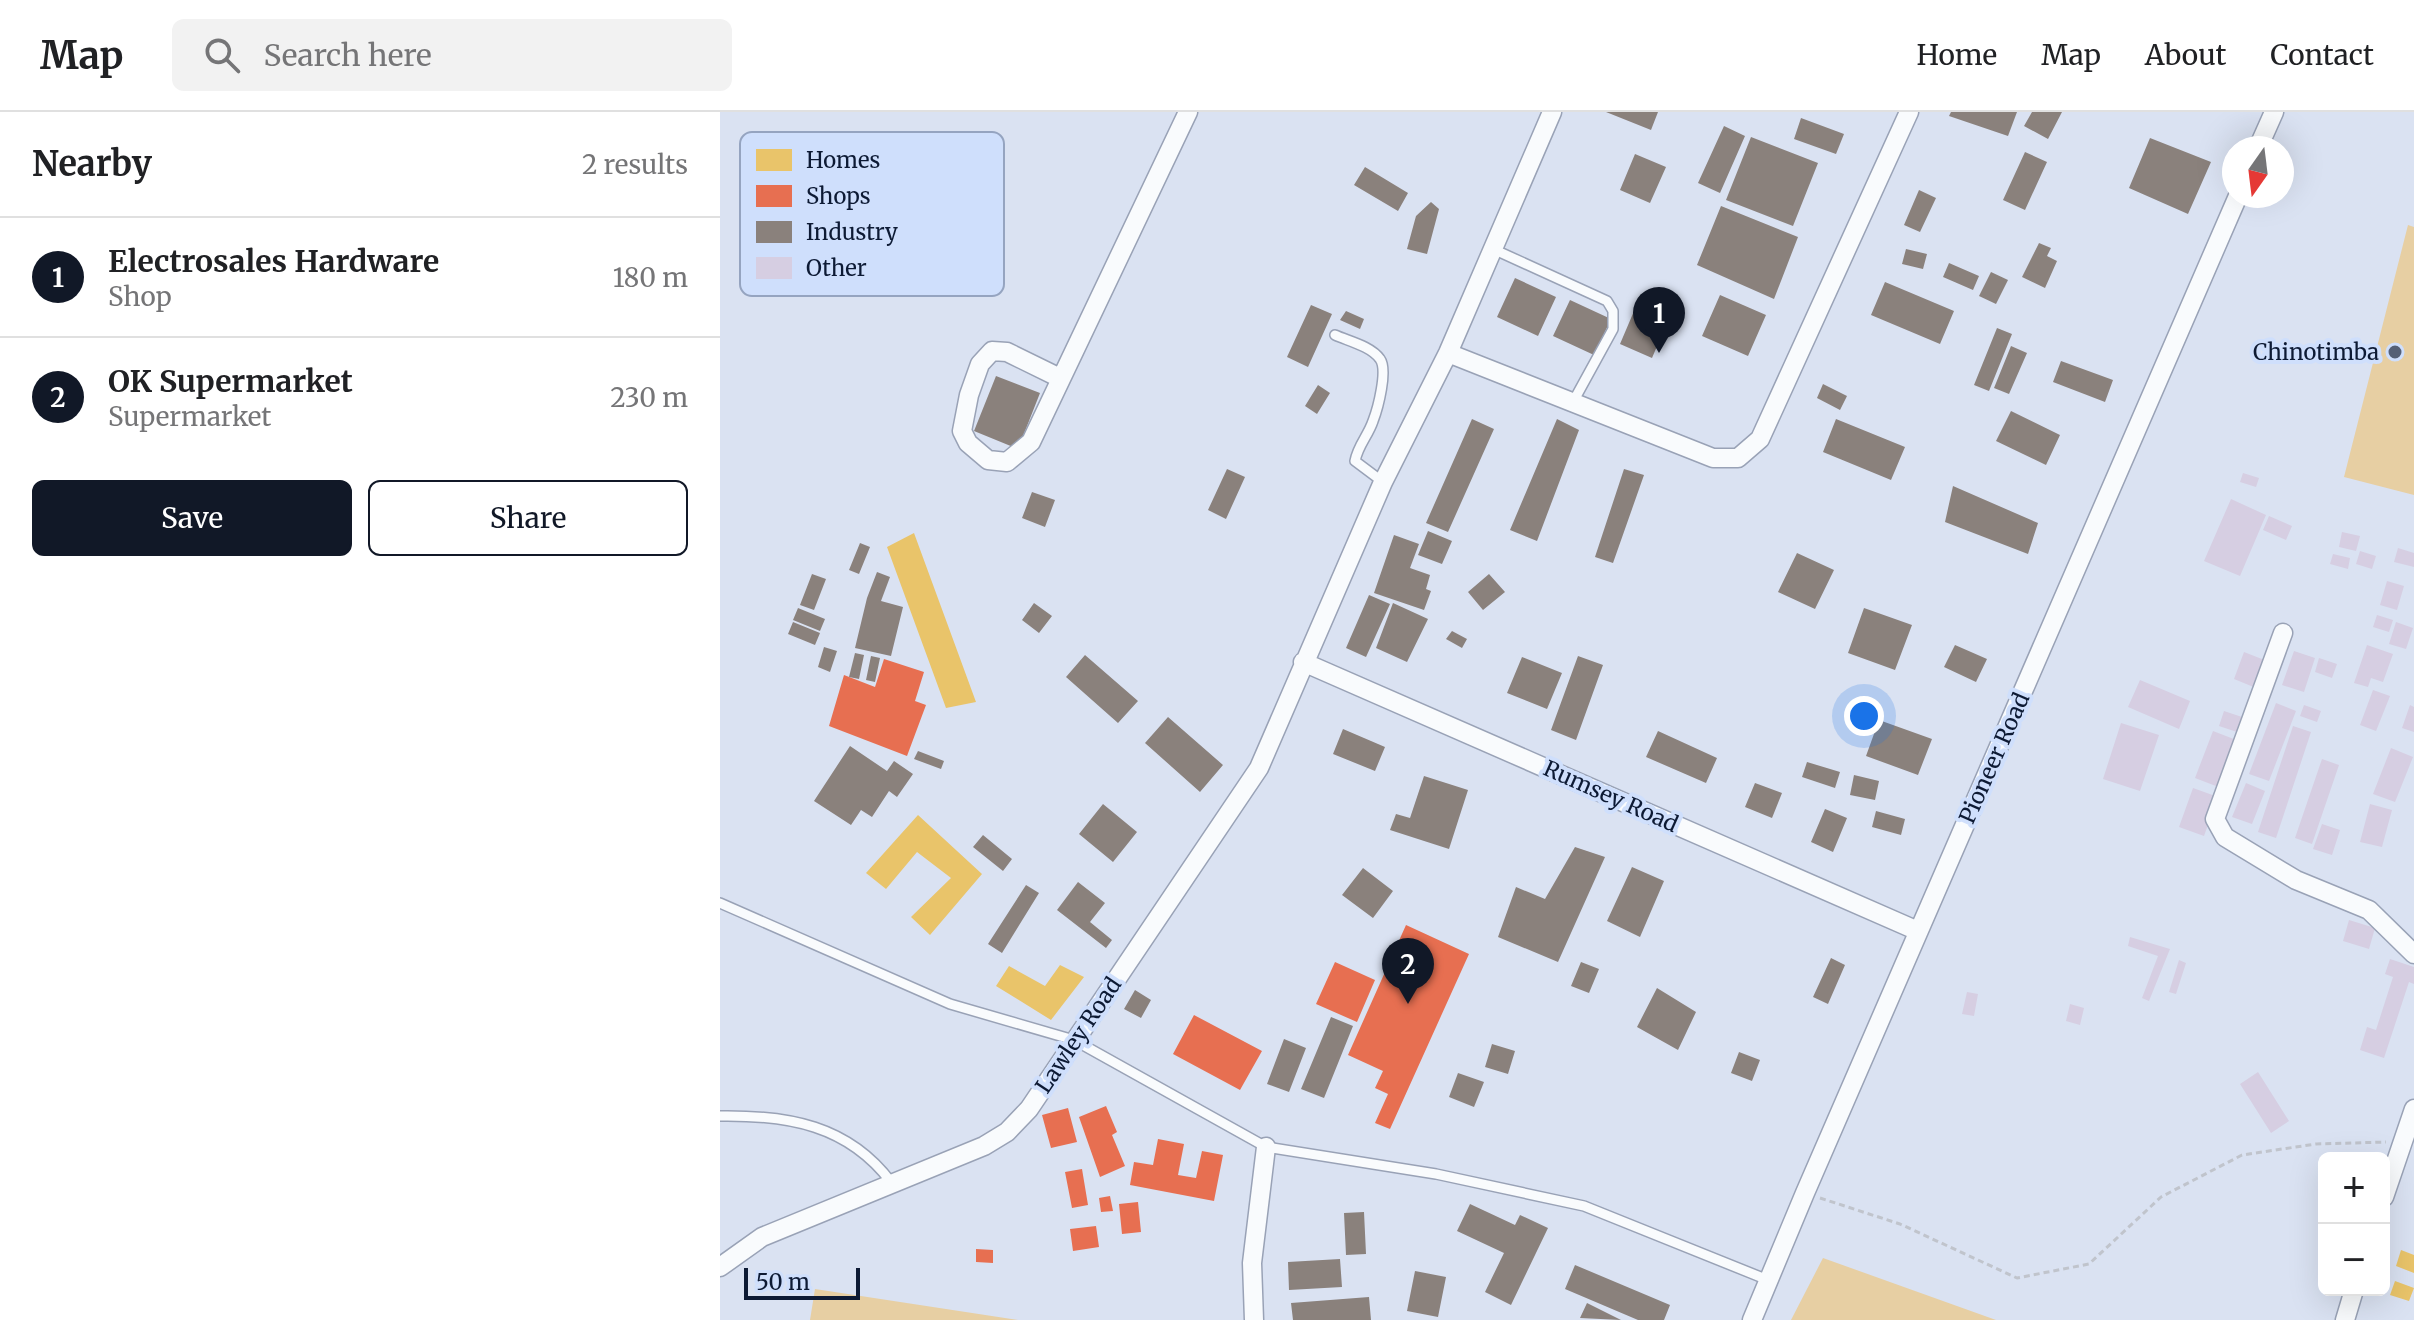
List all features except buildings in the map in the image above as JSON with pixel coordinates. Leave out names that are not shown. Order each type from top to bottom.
[{"type":"street","points":[[1060,378],[1007,352],[992,351],[980,364],[969,395],[962,431],[968,443],[988,460],[1007,462],[1031,442],[1188,112]]},
{"type":"street","name":"Lawley Road","points":[[720,1267],[762,1237],[984,1146],[1007,1132],[1029,1109],[1259,768],[1383,482],[1448,353],[1552,112]]},
{"type":"street","points":[[1448,353],[1713,458],[1738,458],[1760,439],[1909,112]]},
{"type":"street","points":[[2263,136],[2271,114]]},
{"type":"street","name":"Pioneer Road","points":[[1752,1320],[2233,208]]},
{"type":"street","points":[[2283,633],[2215,819],[2225,837],[2296,880],[2369,910],[2414,954]]},
{"type":"street","name":"Rumsey Road","points":[[1303,662],[1918,931]]},
{"type":"street","points":[[2390,1179],[2414,1109]]},
{"type":"street","points":[[1254,1320],[1252,1263],[1266,1147]]},
{"type":"street","points":[[2345,1320],[2352,1296]]},
{"type":"lane","points":[[1493,249],[1607,301],[1613,311],[1613,329],[1573,402]]},
{"type":"lane","points":[[1335,335],[1372,352],[1382,365],[1383,375],[1373,423],[1358,447],[1355,461],[1383,482]]},
{"type":"lane","points":[[720,903],[950,1004],[1074,1040],[1266,1147],[1436,1174],[1584,1206],[1768,1280]]},
{"type":"lane","points":[[720,1116],[766,1116],[808,1124],[840,1137],[863,1151],[891,1182]]},
{"type":"path","points":[[1805,1193],[1900,1224],[2017,1278],[2089,1264],[2161,1197],[2242,1155],[2316,1144],[2402,1142]]},
{"type":"shaded area","name":"Chinotimba","points":[[2408,225],[2414,227],[2414,495],[2344,477]]},
{"type":"shaded area","points":[[1823,1258],[1996,1320],[1791,1320]]},
{"type":"shaded area","points":[[815,1289],[1018,1320],[810,1320]]},
{"type":"place","name":"Chinotimba","points":[[2395,352]]},
{"type":"place","name":"Electrosales Hardware","points":[[1659,353]]},
{"type":"place","name":"OK Supermarket","points":[[1408,1004]]}]
